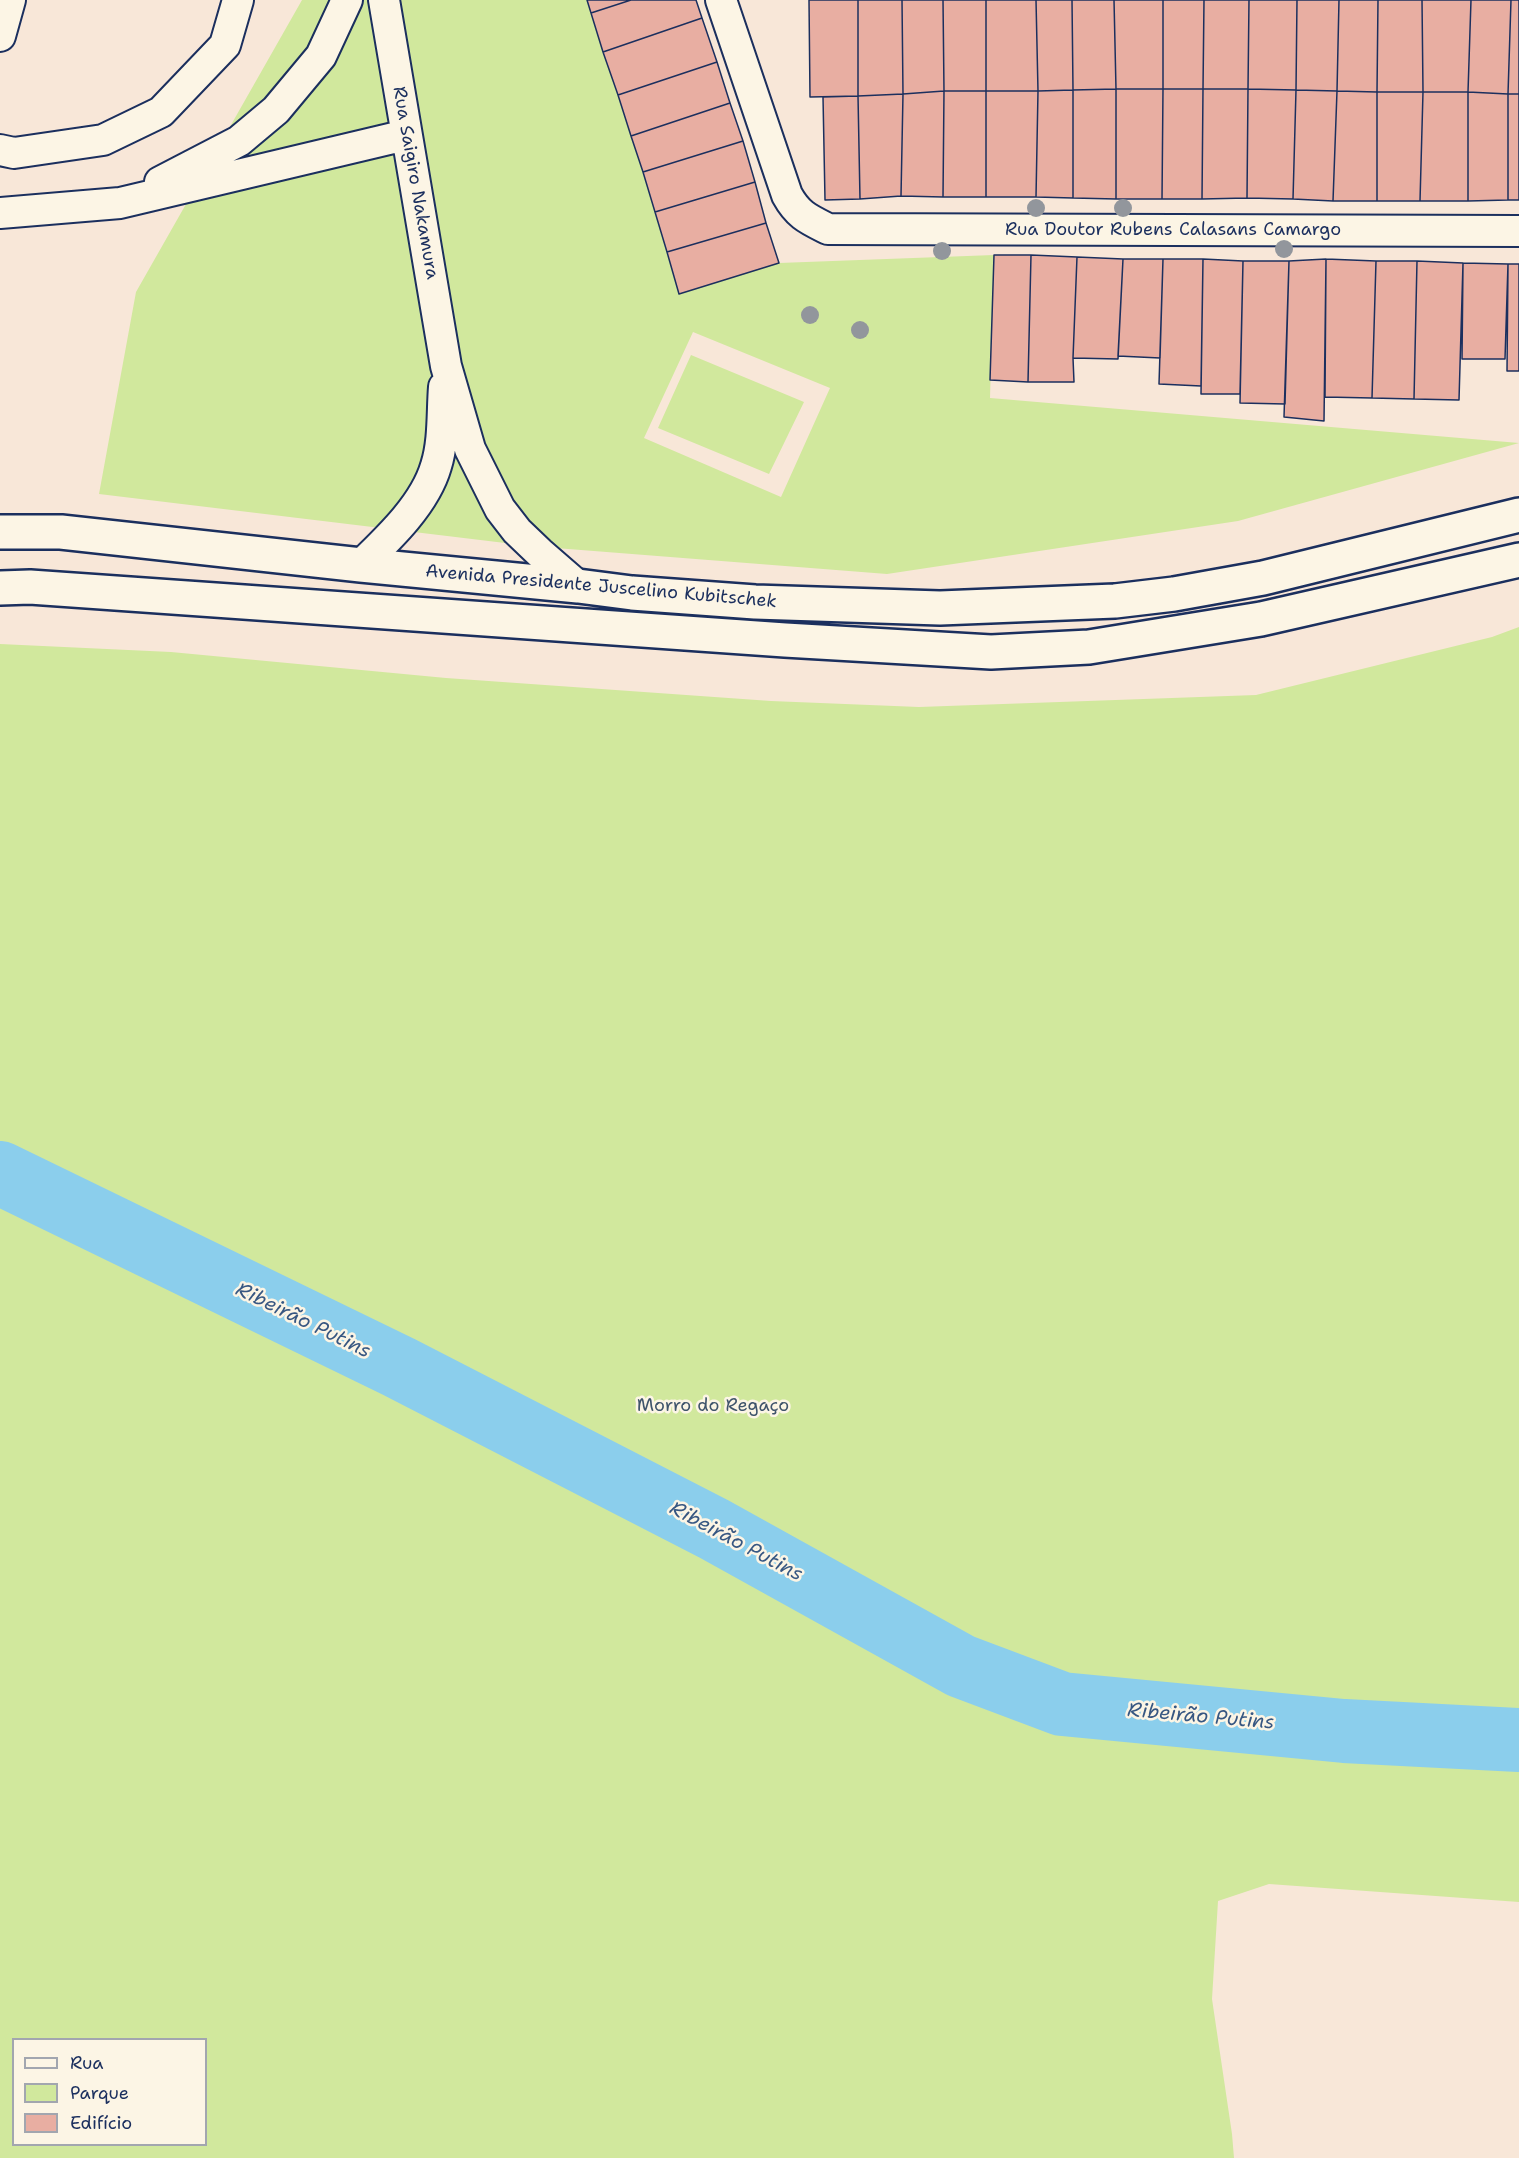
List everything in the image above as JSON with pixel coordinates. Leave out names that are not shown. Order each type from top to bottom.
[{"type":"main road","name":"Avenida Presidente Juscelino Kubitschek","points":[[0,532],[61,532],[632,593],[755,602],[929,608],[1115,601],[1173,594],[1263,578],[1519,515]]},
{"type":"main road","name":"Avenida Presidente Juscelino Kubitschek","points":[[0,588],[30,587],[785,640],[991,652],[1089,647],[1238,622],[1519,560]]},
{"type":"street","points":[[0,36],[10,0]]},
{"type":"street","points":[[0,150],[14,153],[103,140],[160,112],[225,45],[238,0]]},
{"type":"street","points":[[120,203],[239,141],[276,110],[321,56],[347,0]]},
{"type":"street","name":"Rua Saigiro Nakamura","points":[[384,0],[446,366],[470,448],[500,509],[525,538],[578,586]]},
{"type":"street","name":"Rua Doutor Rubens Calasans Camargo","points":[[721,0],[787,195],[796,210],[807,219],[828,229],[1519,231]]},
{"type":"street","points":[[0,213],[120,203],[406,135]]},
{"type":"street","name":"Rua Saigiro Nakamura","points":[[361,565],[403,522],[426,488],[436,467],[440,450],[446,366]]},
{"type":"green space","points":[[302,0],[587,0],[643,172],[679,293],[779,263],[994,255],[990,398],[1519,443],[1238,521],[887,574],[530,546],[99,494],[136,292]],"holes":[[[693,332],[830,388],[781,497],[644,438]]]},
{"type":"green space","points":[[691,355],[804,402],[769,474],[658,428]]},
{"type":"green space","name":"Morro do Regaço","points":[[1519,627],[1519,1902],[1269,1884],[1218,1901],[1212,1999],[1234,2158],[0,2158],[0,644],[171,652],[446,678],[771,701],[919,707],[1256,695],[1492,637]]},
{"type":"building","points":[[587,0],[631,0],[591,13]]},
{"type":"building","points":[[631,0],[696,0],[702,18],[603,52],[591,13]]},
{"type":"building","points":[[809,0],[858,0],[858,96],[810,97]]},
{"type":"building","points":[[858,0],[902,0],[903,94],[858,96]]},
{"type":"building","points":[[902,0],[943,0],[944,91],[903,94]]},
{"type":"building","points":[[943,0],[986,0],[986,91],[944,91]]},
{"type":"building","points":[[986,0],[1036,0],[1038,91],[986,91]]},
{"type":"building","points":[[1036,0],[1072,0],[1073,90],[1038,91]]},
{"type":"building","points":[[1072,0],[1114,0],[1116,89],[1073,90]]},
{"type":"building","points":[[1114,0],[1163,0],[1163,89],[1116,89]]},
{"type":"building","points":[[1163,0],[1204,0],[1203,89],[1163,89]]},
{"type":"building","points":[[1204,0],[1249,0],[1248,89],[1203,89]]},
{"type":"building","points":[[1249,0],[1297,0],[1296,90],[1248,89]]},
{"type":"building","points":[[1297,0],[1339,0],[1337,91],[1296,90]]},
{"type":"building","points":[[1339,0],[1378,0],[1377,92],[1337,91]]},
{"type":"building","points":[[1378,0],[1422,0],[1423,92],[1377,92]]},
{"type":"building","points":[[1422,0],[1471,0],[1468,92],[1423,92]]},
{"type":"building","points":[[1471,0],[1511,0],[1508,94],[1468,92]]},
{"type":"building","points":[[1511,0],[1519,0],[1519,94],[1508,94]]},
{"type":"building","points":[[702,18],[717,62],[618,95],[603,52]]},
{"type":"building","points":[[717,62],[730,103],[631,136],[618,95]]},
{"type":"building","points":[[1116,89],[1116,199],[1073,198],[1073,90]]},
{"type":"building","points":[[1116,89],[1163,89],[1162,199],[1116,199]]},
{"type":"building","points":[[1163,89],[1203,89],[1202,199],[1162,199]]},
{"type":"building","points":[[1203,89],[1248,89],[1247,198],[1202,199]]},
{"type":"building","points":[[1248,89],[1296,90],[1293,199],[1247,198]]},
{"type":"building","points":[[1073,90],[1073,198],[1036,197],[1038,91]]},
{"type":"building","points":[[1296,90],[1337,91],[1333,201],[1293,199]]},
{"type":"building","points":[[944,91],[986,91],[986,197],[943,197]]},
{"type":"building","points":[[944,91],[943,197],[901,196],[903,94]]},
{"type":"building","points":[[986,91],[1038,91],[1036,197],[986,197]]},
{"type":"building","points":[[1337,91],[1377,92],[1377,201],[1333,201]]},
{"type":"building","points":[[1377,92],[1423,92],[1420,201],[1377,201]]},
{"type":"building","points":[[1423,92],[1468,92],[1468,201],[1420,201]]},
{"type":"building","points":[[1468,92],[1508,94],[1508,200],[1468,201]]},
{"type":"building","points":[[903,94],[901,196],[860,199],[858,96]]},
{"type":"building","points":[[1508,94],[1519,94],[1519,200],[1508,200]]},
{"type":"building","points":[[858,96],[860,199],[825,200],[823,97]]},
{"type":"building","points":[[730,103],[743,141],[643,172],[631,136]]},
{"type":"building","points":[[743,141],[755,182],[655,212],[643,172]]},
{"type":"building","points":[[755,182],[766,223],[667,252],[655,212]]},
{"type":"building","points":[[766,223],[779,263],[679,294],[667,252]]},
{"type":"building","points":[[994,255],[1031,255],[1028,382],[990,380]]},
{"type":"building","points":[[1031,255],[1077,257],[1074,382],[1028,382]]},
{"type":"building","points":[[1077,257],[1123,259],[1118,359],[1073,358]]},
{"type":"building","points":[[1123,259],[1163,259],[1160,358],[1118,356]]},
{"type":"building","points":[[1163,259],[1203,259],[1201,386],[1159,384]]},
{"type":"building","points":[[1203,259],[1243,261],[1240,394],[1201,394]]},
{"type":"building","points":[[1326,259],[1324,421],[1284,417],[1289,261]]},
{"type":"building","points":[[1326,259],[1376,261],[1372,398],[1325,397]]},
{"type":"building","points":[[1243,261],[1289,261],[1285,404],[1240,403]]},
{"type":"building","points":[[1376,261],[1417,261],[1414,399],[1372,398]]},
{"type":"building","points":[[1417,261],[1463,263],[1459,400],[1414,399]]},
{"type":"building","points":[[1463,263],[1508,264],[1505,359],[1462,359]]},
{"type":"building","points":[[1508,264],[1519,264],[1519,371],[1507,371]]},
{"type":"waterway","name":"Ribeirão Putins","points":[[0,1173],[399,1367],[714,1529],[961,1666],[1062,1704],[1344,1731],[1519,1740]]}]
